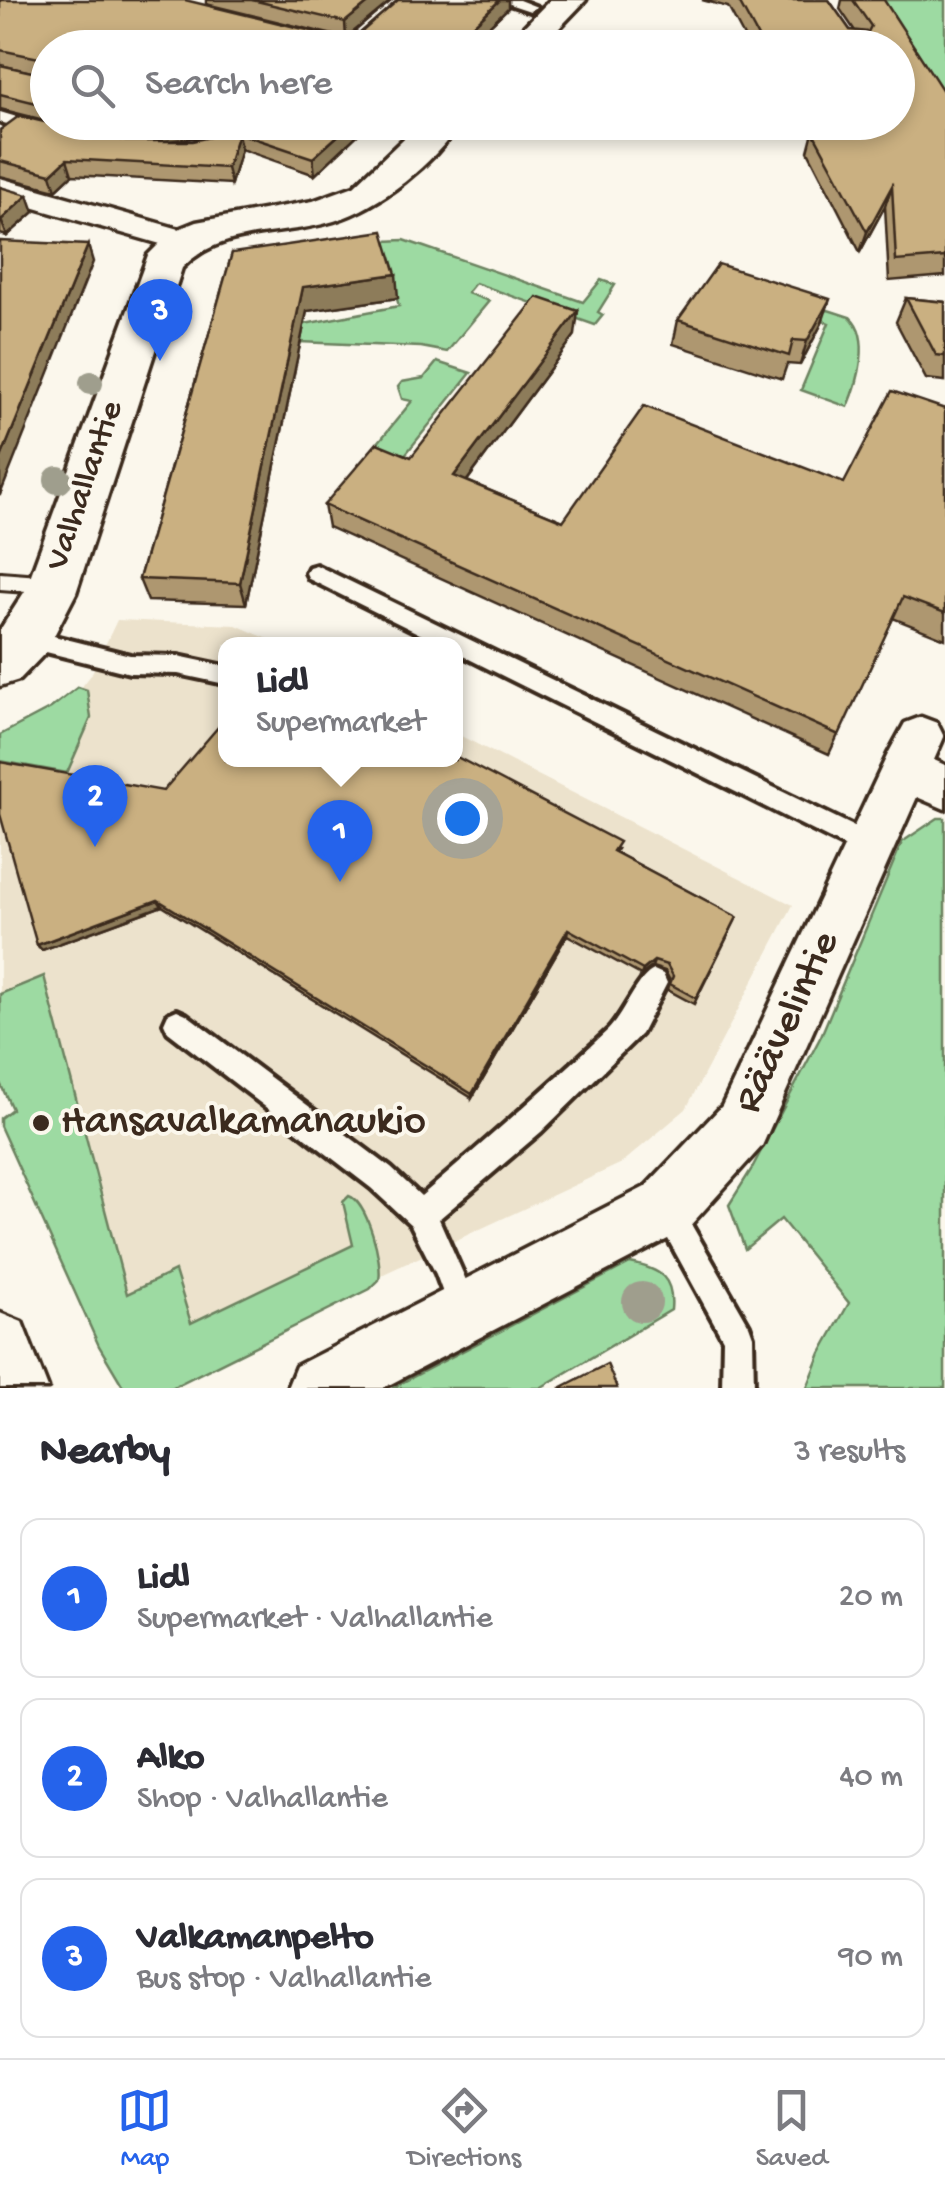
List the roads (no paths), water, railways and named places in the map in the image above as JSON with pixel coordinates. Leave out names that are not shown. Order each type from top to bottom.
[{"type":"street","points":[[538,30],[568,0]]},
{"type":"street","points":[[0,188],[185,241],[210,230],[322,212],[347,204],[378,186],[425,140]]},
{"type":"street","name":"Valhallantie","points":[[13,651],[52,585],[152,288],[163,264],[185,241]]},
{"type":"street","name":"Räävelintie","points":[[318,1388],[666,1208],[742,1126],[871,847],[924,765]]},
{"type":"street","points":[[0,1344],[18,1388]]},
{"type":"lane","points":[[504,0],[530,7]]},
{"type":"lane","points":[[0,117],[16,128],[30,129]]},
{"type":"lane","points":[[204,147],[224,140]]},
{"type":"lane","points":[[316,574],[444,637]]},
{"type":"lane","points":[[0,581],[52,585]]},
{"type":"lane","points":[[463,646],[871,847]]},
{"type":"lane","points":[[13,651],[130,664],[178,665],[218,674]]},
{"type":"lane","points":[[422,1215],[530,1122],[632,1025],[654,983]]},
{"type":"lane","points":[[176,1023],[381,1178],[422,1215],[448,1267],[464,1312]]},
{"type":"lane","points":[[666,1208],[738,1336],[738,1388]]},
{"type":"place","name":"Valkamanpelto","points":[[160,361]]},
{"type":"place","name":"Alko","points":[[95,847]]},
{"type":"place","name":"Lidl","points":[[340,882]]},
{"type":"place","name":"Hansavalkamanaukio","points":[[41,1123]]}]
